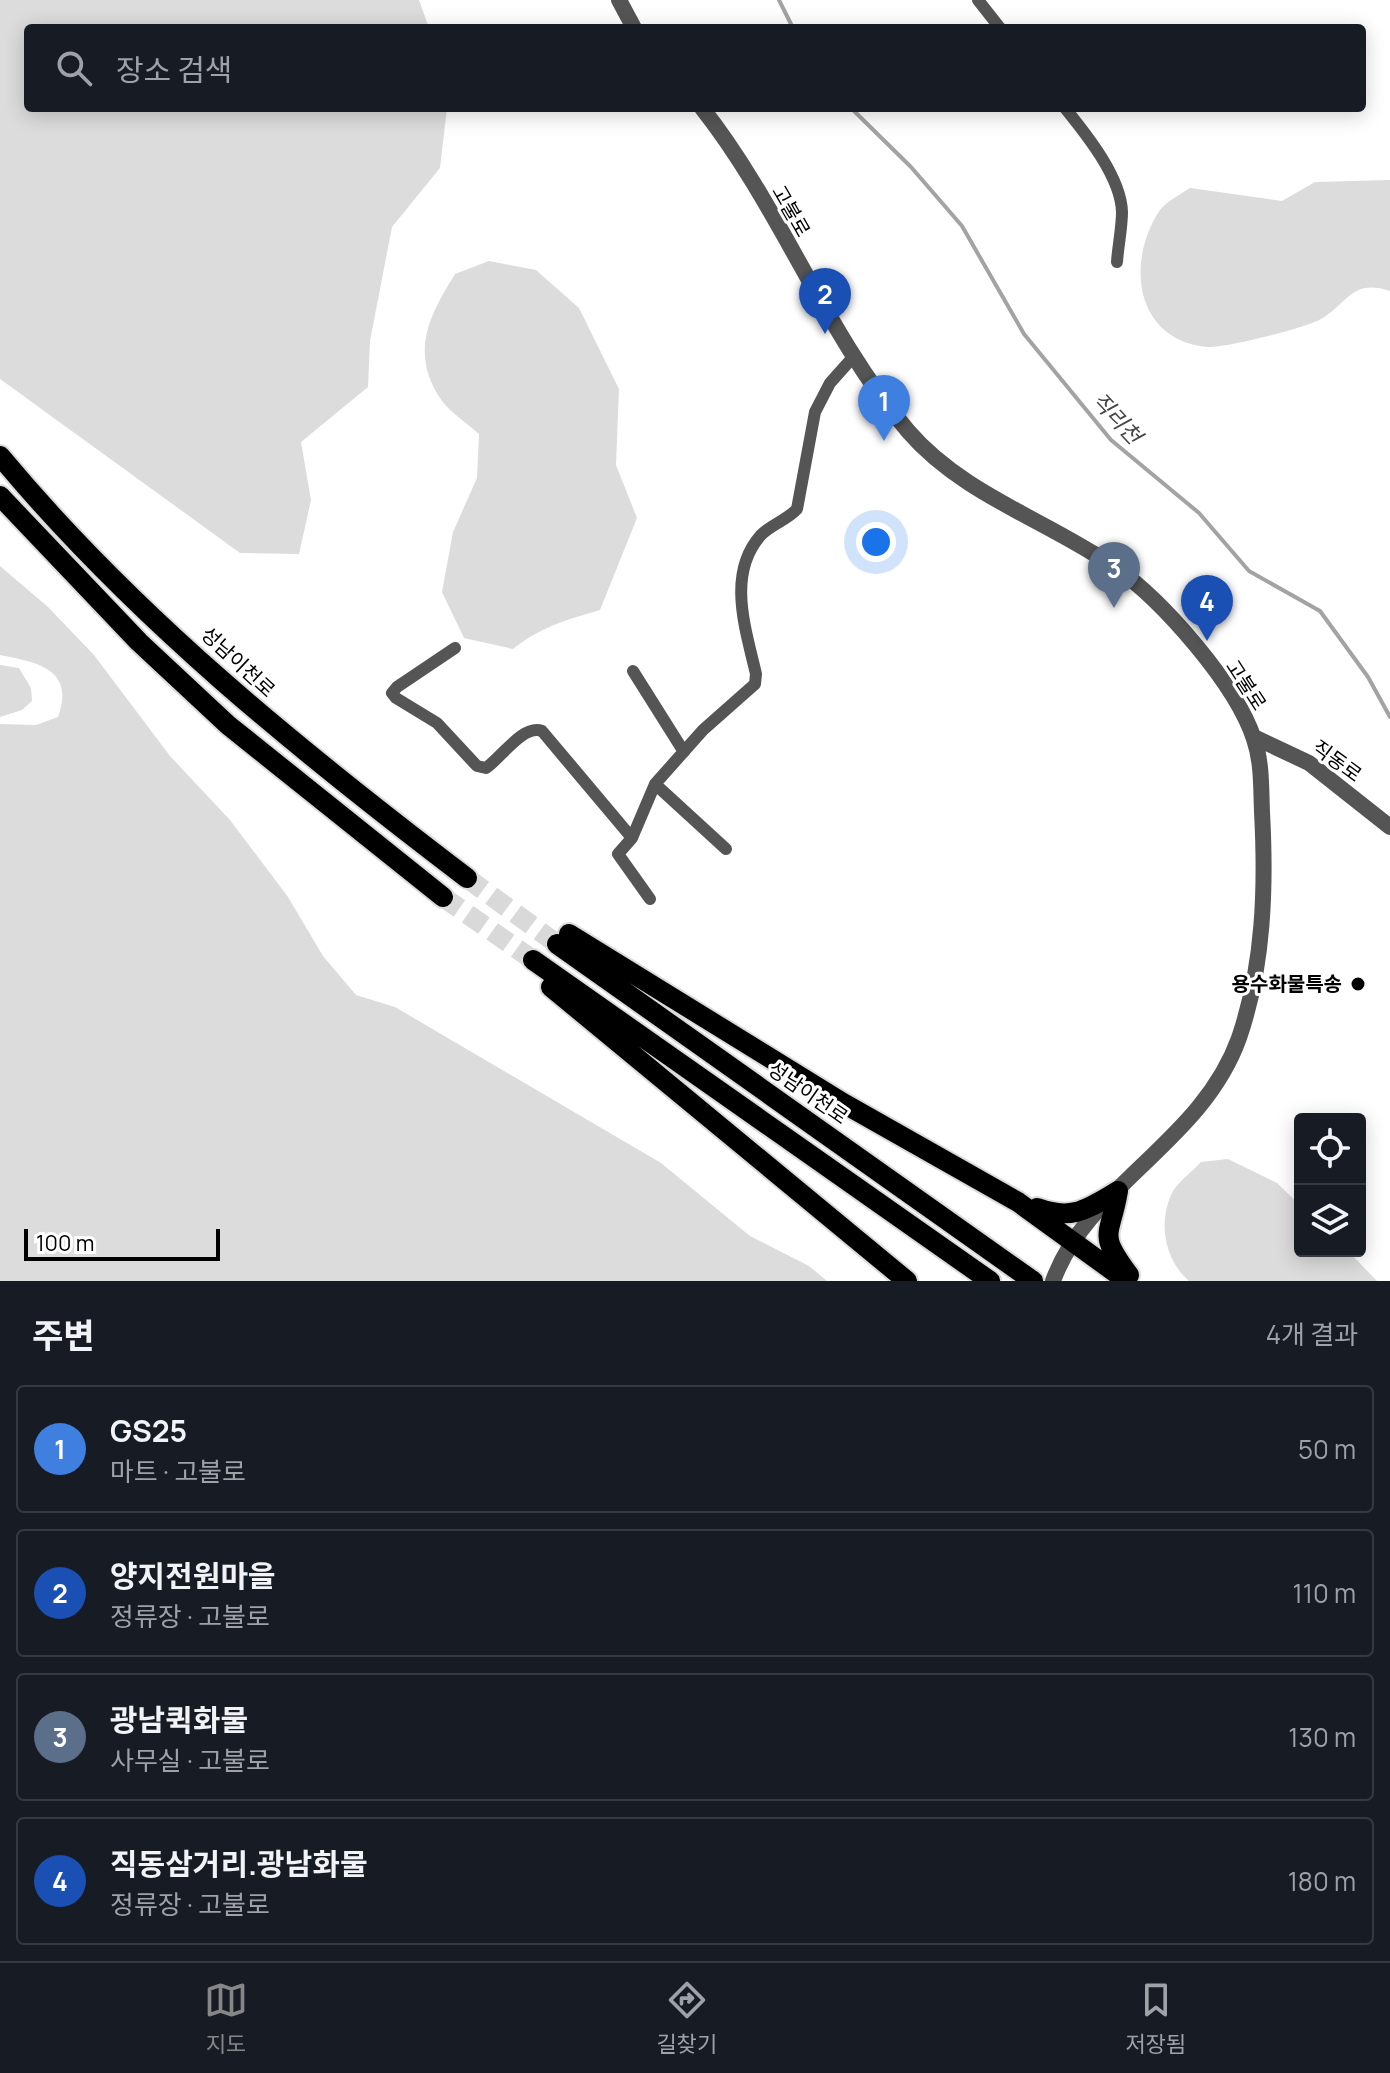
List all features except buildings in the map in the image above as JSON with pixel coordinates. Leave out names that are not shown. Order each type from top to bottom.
[{"type":"highway","name":"성남이천로","points":[[0,456],[52,519],[245,703],[467,878]]},
{"type":"highway","points":[[0,496],[139,642],[228,725],[443,897]]},
{"type":"highway","name":"성남이천로","points":[[1018,1202],[563,939],[1026,1276]]},
{"type":"highway","points":[[907,1281],[530,963],[990,1281]]},
{"type":"highway","points":[[1018,1202],[1065,1216],[1082,1212],[1118,1191]]},
{"type":"highway","points":[[1118,1191],[1107,1230],[1108,1246],[1134,1281]]},
{"type":"highway","points":[[1018,1202],[1127,1281]]},
{"type":"street","points":[[619,0],[632,24]]},
{"type":"street","points":[[978,0],[997,24]]},
{"type":"street","name":"고불로","points":[[705,112],[734,152],[824,309],[906,428],[945,466],[1116,568],[1161,607],[1236,703],[1254,737],[1260,766],[1264,900],[1255,971],[1239,1038],[1206,1102],[1118,1191],[1074,1242],[1053,1281]]},
{"type":"street","points":[[1068,112],[1094,143],[1122,210],[1117,262]]},
{"type":"street","points":[[650,899],[618,854],[632,838],[655,784],[703,730],[755,684],[756,674],[741,609],[746,562],[763,534],[797,509],[815,412],[830,383],[855,355]]},
{"type":"street","points":[[455,648],[392,693],[437,723],[477,766],[486,768],[527,732],[535,729],[542,731],[632,838]]},
{"type":"street","points":[[633,671],[684,752]]},
{"type":"street","name":"직동로","points":[[1254,737],[1309,763],[1390,827]]},
{"type":"street","points":[[655,784],[726,849]]},
{"type":"shaded area","points":[[0,0],[419,0],[428,24],[24,24],[24,112],[447,112],[440,168],[392,227],[370,341],[368,387],[301,442],[311,500],[299,554],[240,553],[0,379]]},
{"type":"shaded area","points":[[1390,180],[1390,291],[1377,288],[1359,290],[1313,323],[1265,337],[1208,347],[1184,342],[1165,330],[1152,315],[1144,296],[1142,252],[1160,210],[1190,188],[1282,201],[1315,182]]},
{"type":"shaded area","points":[[489,261],[536,270],[579,308],[619,389],[616,465],[637,518],[600,610],[544,630],[513,649],[464,638],[442,592],[453,532],[477,478],[479,434],[442,401],[426,367],[425,351],[431,320],[455,274]]},
{"type":"shaded area","points":[[0,566],[48,607],[94,655],[170,756],[230,820],[288,897],[323,956],[356,995],[395,1007],[661,1163],[750,1236],[809,1266],[827,1281],[0,1281],[0,724],[36,725],[58,717],[62,701],[57,678],[49,670],[0,655]]},
{"type":"shaded area","points":[[0,665],[19,668],[31,688],[32,701],[22,710],[0,717]]},
{"type":"shaded area","points":[[1228,1159],[1277,1183],[1294,1199],[1294,1257],[1354,1257],[1377,1281],[1189,1281],[1169,1252],[1165,1218],[1171,1195],[1201,1162]]},
{"type":"waterway","name":"직리천","points":[[779,0],[791,24]]},
{"type":"waterway","name":"직리천","points":[[855,112],[911,167],[962,226],[1024,334],[1111,440],[1199,513],[1249,571],[1320,611],[1368,677],[1390,717]]},
{"type":"tunnel","points":[[467,878],[557,944]]},
{"type":"tunnel","points":[[443,897],[533,960]]},
{"type":"place","name":"양지전원마을","points":[[825,334]]},
{"type":"place","name":"GS25","points":[[884,441]]},
{"type":"place","name":"광남퀵화물","points":[[1114,608]]},
{"type":"place","name":"직동삼거리.광남화물","points":[[1207,641]]},
{"type":"place","name":"용수화물특송","points":[[1358,984]]}]
